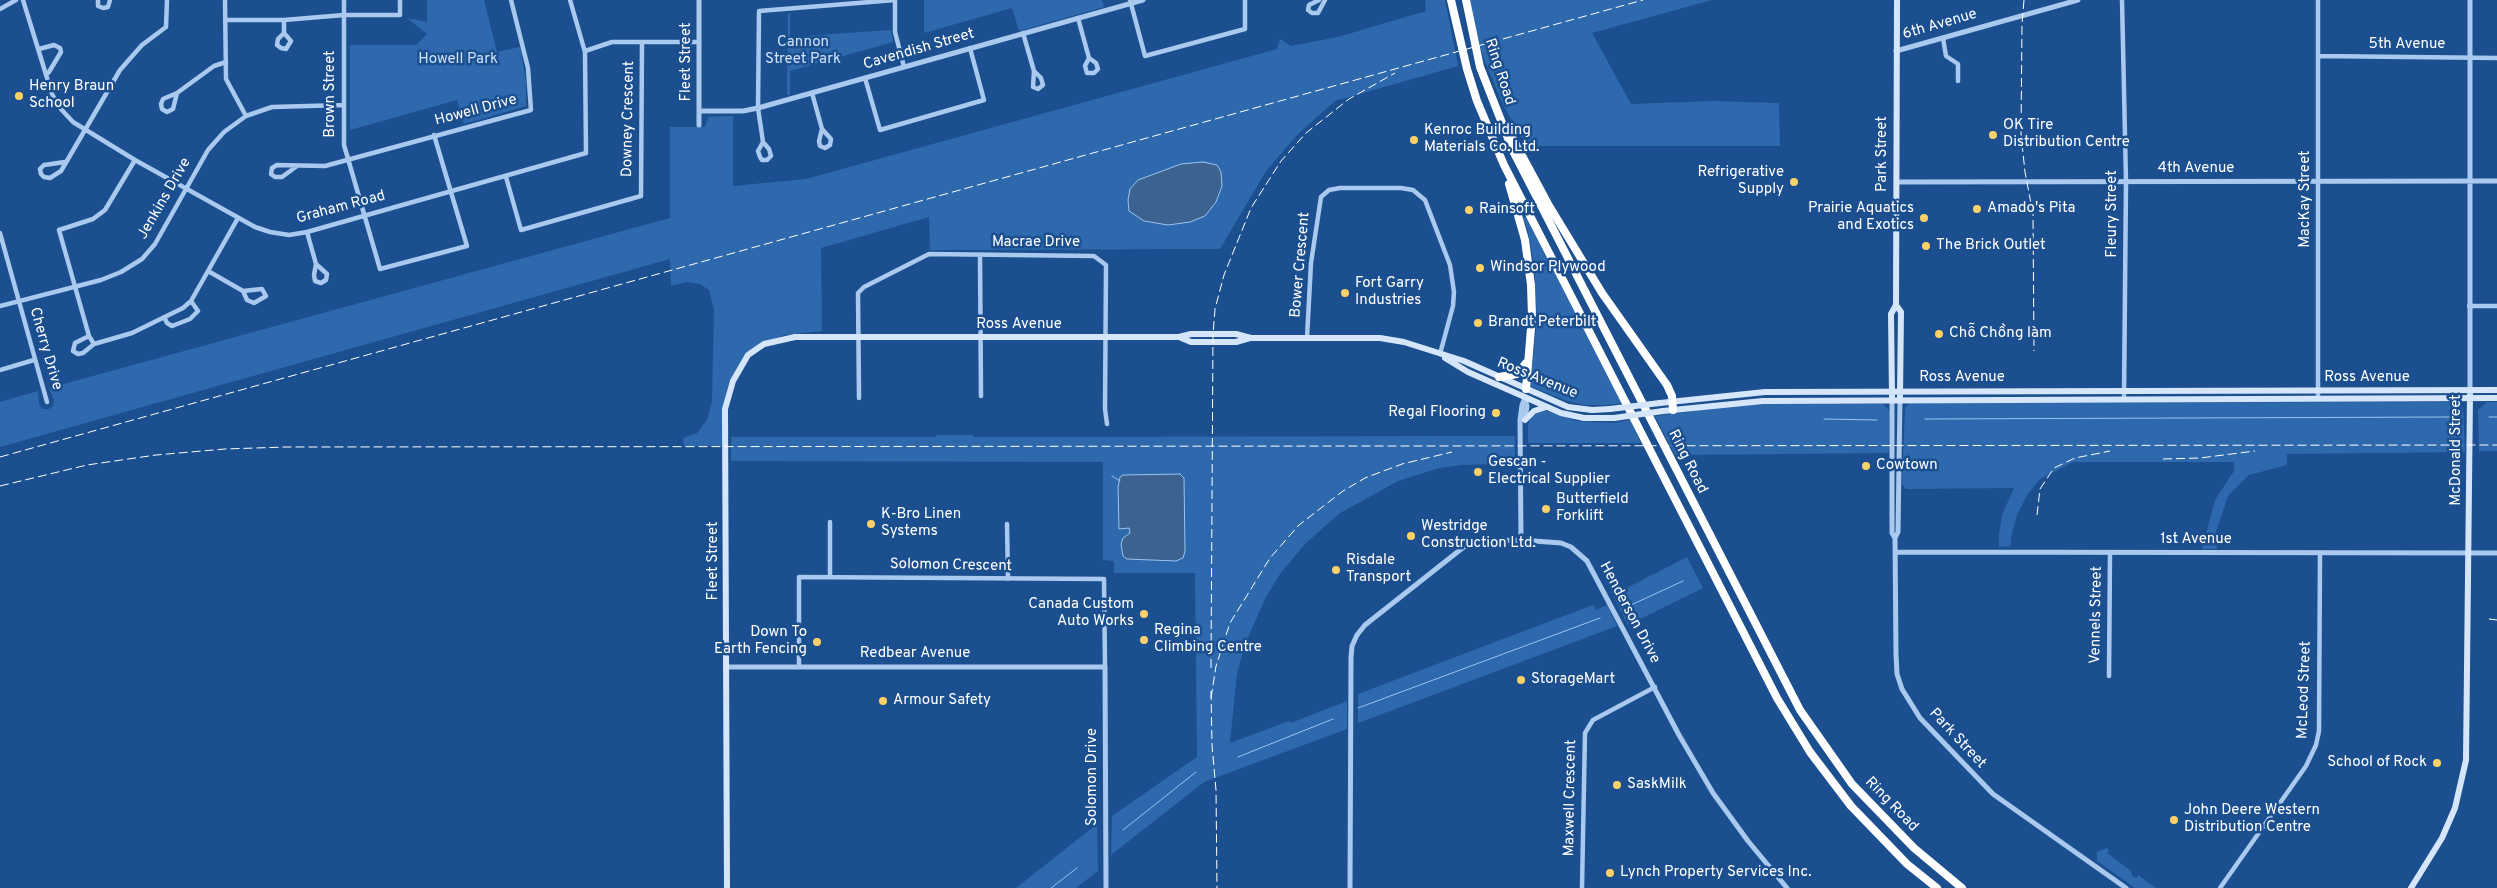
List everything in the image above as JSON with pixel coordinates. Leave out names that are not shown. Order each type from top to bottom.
[{"type":"highway","name":"Ring Road","points":[[1451,0],[1466,69],[1477,101],[1504,165],[1773,689],[1810,752],[1851,806],[1907,864],[1937,888]]},
{"type":"highway","name":"Ring Road","points":[[1466,0],[1480,67],[1514,151],[1589,301],[1800,710],[1852,784],[1914,848],[1962,888]]},
{"type":"highway","points":[[1496,109],[1575,250],[1617,316],[1667,385],[1673,410]]},
{"type":"highway","points":[[1504,165],[1520,220],[1528,260],[1532,316],[1526,389]]},
{"type":"highway","points":[[1499,377],[1517,374],[1527,361]]},
{"type":"main road","name":"Park Street","points":[[1892,400],[1891,314],[1896,305],[1896,1]]},
{"type":"main road","name":"Park Street","points":[[1896,305],[1901,312],[1900,400]]},
{"type":"main road","name":"Ross Avenue","points":[[859,338],[1179,337],[1191,334],[1236,334],[1251,338],[1392,340],[1464,361],[1568,407],[1592,410],[1765,392],[2497,390]]},
{"type":"main road","name":"Fleet Street","points":[[726,888],[725,409],[733,381],[748,355],[764,344],[794,337],[859,338]]},
{"type":"main road","name":"Ross Avenue","points":[[1440,354],[1460,369],[1546,407],[1578,418],[1614,418],[1763,401],[2497,398]]},
{"type":"main road","name":"McDonald Street","points":[[2411,888],[2442,838],[2455,808],[2466,760],[2470,390]]},
{"type":"main road","points":[[1524,423],[1534,411],[1546,407]]},
{"type":"street","points":[[0,9],[16,0]]},
{"type":"street","name":"Graham Road","points":[[23,0],[46,75],[60,108],[73,122],[135,160],[238,218],[270,232],[289,234],[307,232],[586,153],[585,51],[570,0]]},
{"type":"street","points":[[98,0],[98,6],[103,8],[108,7],[110,0]]},
{"type":"street","points":[[65,162],[44,165],[40,169],[41,174],[44,177],[50,178],[61,171],[120,70],[142,45],[166,26],[167,0]]},
{"type":"street","points":[[225,0],[226,79],[246,116]]},
{"type":"street","name":"Brown Street","points":[[344,0],[344,145],[380,269],[467,246],[450,192]]},
{"type":"street","points":[[225,20],[284,20],[344,15],[400,15],[400,0]]},
{"type":"street","name":"Howell Drive","points":[[297,166],[282,177],[275,177],[271,174],[272,168],[277,165],[325,166],[531,110],[528,68],[511,0]]},
{"type":"street","name":"Fleet Street","points":[[699,0],[699,125]]},
{"type":"street","points":[[763,142],[758,108],[759,11],[895,0],[895,32],[904,67]]},
{"type":"street","name":"Cavendish Street","points":[[700,110],[743,111],[758,108],[1078,18],[1131,1],[1143,0]]},
{"type":"street","points":[[1131,1],[1145,56],[1245,29],[1245,0]]},
{"type":"street","points":[[1319,0],[1309,5],[1308,10],[1312,13],[1318,13],[1325,0]]},
{"type":"street","name":"6th Avenue","points":[[1896,51],[2078,0]]},
{"type":"street","name":"Fleury Street","points":[[2122,0],[2126,182],[2124,399]]},
{"type":"street","name":"MacKay Street","points":[[2318,0],[2318,399]]},
{"type":"street","name":"McDonald Street","points":[[2470,0],[2470,390]]},
{"type":"street","points":[[1078,18],[1089,58]]},
{"type":"street","points":[[284,20],[284,33]]},
{"type":"street","points":[[1023,33],[1034,71]]},
{"type":"street","points":[[1942,38],[1946,56],[1958,64],[1958,81]]},
{"type":"street","points":[[585,51],[612,42],[699,42]]},
{"type":"street","name":"Downey Crescent","points":[[506,177],[521,230],[641,196],[642,42]]},
{"type":"street","points":[[39,48],[54,45],[60,48],[60,52],[46,75]]},
{"type":"street","points":[[865,78],[880,130],[975,103],[984,100],[970,48]]},
{"type":"street","name":"5th Avenue","points":[[2318,56],[2497,58]]},
{"type":"street","points":[[178,93],[198,76],[226,62]]},
{"type":"street","points":[[812,93],[822,129]]},
{"type":"street","name":"Jenkins Drive","points":[[0,306],[121,272],[142,259],[155,244],[208,150],[224,132],[246,116],[272,107],[344,105]]},
{"type":"street","points":[[434,135],[450,192]]},
{"type":"street","points":[[94,344],[89,336],[59,230],[93,220],[106,210],[135,160]]},
{"type":"street","name":"4th Avenue","points":[[1896,182],[2497,181]]},
{"type":"street","name":"Bower Crescent","points":[[1307,338],[1311,263],[1321,197],[1330,190],[1340,188],[1401,188],[1413,190],[1425,200],[1450,265],[1454,292],[1440,354]]},
{"type":"street","points":[[89,336],[75,343],[73,350],[78,354],[83,353],[94,344],[132,333],[183,308],[191,301],[238,218]]},
{"type":"street","points":[[307,232],[316,264]]},
{"type":"street","name":"Cherry Drive","points":[[0,233],[2,247],[47,402]]},
{"type":"street","name":"Macrae Drive","points":[[859,398],[858,292],[864,286],[929,254],[1094,256],[1106,265],[1105,409],[1107,424]]},
{"type":"street","points":[[980,255],[981,396]]},
{"type":"street","points":[[208,271],[243,291],[262,289],[266,296],[254,302],[247,300],[243,291]]},
{"type":"street","points":[[164,318],[172,326],[190,319],[198,311],[191,301]]},
{"type":"street","points":[[2470,306],[2497,306]]},
{"type":"street","points":[[0,370],[34,360]]},
{"type":"street","points":[[1521,540],[1524,423],[1522,405],[1526,389]]},
{"type":"street","name":"Park Street","points":[[1892,400],[1892,533],[1895,538]]},
{"type":"street","name":"Park Street","points":[[1900,400],[1898,532],[1895,538],[1897,674],[1909,703],[1920,718],[1993,794],[2126,888]]},
{"type":"street","points":[[830,522],[830,578]]},
{"type":"street","points":[[1007,524],[1008,579]]},
{"type":"street","name":"Henderson Drive","points":[[1350,888],[1349,738],[1352,646],[1365,625],[1464,546],[1485,541],[1521,540],[1561,543],[1571,547],[1587,561],[1679,735],[1713,793],[1748,841],[1787,888]]},
{"type":"street","name":"1st Avenue","points":[[1895,552],[2497,552]]},
{"type":"street","name":"Vennels Street","points":[[2109,676],[2110,553]]},
{"type":"street","name":"McLeod Street","points":[[2220,888],[2306,766],[2316,746],[2319,731],[2320,553]]},
{"type":"street","name":"Solomon Crescent","points":[[798,666],[799,577],[1104,579],[1105,666]]},
{"type":"street","name":"Redbear Avenue","points":[[726,667],[1105,666]]},
{"type":"street","name":"Solomon Drive","points":[[1105,666],[1106,888]]},
{"type":"street","name":"Maxwell Crescent","points":[[1582,888],[1583,740],[1585,733],[1593,720],[1655,687]]},
{"type":"green space","name":"Howell Park","points":[[427,0],[484,0],[497,52],[520,47],[526,82],[526,106],[464,124],[457,100],[350,130],[350,45],[416,45],[427,34],[407,18],[427,22]]},
{"type":"green space","points":[[924,0],[1102,0],[1104,7],[1019,31],[1012,8],[924,33]]},
{"type":"green space","points":[[1425,0],[1445,0],[1458,66],[1335,101],[1298,134],[1266,171],[1220,249],[930,250],[929,217],[821,248],[822,331],[784,335],[766,342],[752,352],[735,373],[728,387],[724,403],[722,446],[684,446],[683,438],[697,433],[707,420],[712,401],[714,310],[709,290],[700,284],[686,282],[671,286],[670,259],[0,447],[0,402],[38,391],[39,405],[43,409],[49,409],[53,406],[54,400],[49,388],[670,218],[670,127],[705,127],[708,117],[733,116],[733,186],[806,179],[1277,49],[1280,39],[1291,46],[1338,37],[1426,11]]},
{"type":"green space","points":[[1470,0],[1712,0],[1592,33],[1631,104],[1713,101],[1779,103],[1780,146],[1527,146],[1503,105],[1484,59],[1473,23]]},
{"type":"green space","name":"Cannon Street Park","points":[[790,13],[790,37],[891,30],[893,42],[790,71],[790,95],[787,95],[788,14]]},
{"type":"green space","points":[[1523,217],[1527,217],[1623,403],[1584,405],[1564,400],[1530,386],[1537,319],[1534,265],[1528,231]]},
{"type":"green space","points":[[2455,402],[2463,408],[2465,452],[2287,454],[2287,465],[2249,475],[2228,496],[2216,532],[2217,549],[2202,549],[2215,500],[2234,471],[2234,462],[2073,462],[2040,479],[2027,495],[2017,515],[2011,537],[2011,546],[1999,547],[2002,515],[2014,488],[1906,489],[1902,484],[1905,408],[1910,403]]},
{"type":"green space","points":[[2487,402],[2497,402],[2497,451],[2479,451],[2478,410]]},
{"type":"green space","points":[[1777,403],[1883,404],[1889,410],[1889,453],[1675,455],[1655,416],[1725,407]]},
{"type":"green space","points":[[1544,410],[1576,421],[1614,423],[1630,420],[1641,443],[1528,443],[1528,425],[1531,417]]},
{"type":"green space","points":[[936,435],[973,435],[973,437],[1515,436],[1515,458],[1496,459],[1496,464],[1439,468],[1398,481],[1340,513],[1306,543],[1280,574],[1266,597],[1246,642],[1237,673],[1230,743],[1289,721],[1291,723],[1347,701],[1347,729],[1204,782],[1111,855],[1112,816],[1197,757],[1195,573],[1114,573],[1114,561],[1103,560],[1103,462],[731,461],[731,437],[936,437]]},
{"type":"green space","points":[[1687,557],[1703,588],[1628,625],[1613,595]]},
{"type":"green space","points":[[1593,605],[1596,610],[1607,605],[1617,626],[1358,723],[1358,694]]},
{"type":"green space","points":[[1097,824],[1098,871],[1076,888],[1016,888]]},
{"type":"green space","points":[[2107,848],[2109,850],[2107,853],[2131,871],[2132,876],[2137,878],[2138,875],[2156,888],[2135,888],[2097,861],[2097,852]]},
{"type":"shaded area","points":[[1203,162],[1217,165],[1221,172],[1222,186],[1216,202],[1205,216],[1190,222],[1168,225],[1144,221],[1129,211],[1130,189],[1138,180],[1181,164]]},
{"type":"shaded area","points":[[1180,474],[1184,478],[1185,551],[1183,558],[1176,561],[1127,559],[1123,556],[1121,544],[1123,538],[1130,533],[1129,528],[1119,529],[1118,487],[1120,477],[1123,475]]},
{"type":"waterway","points":[[1925,419],[2452,417]]},
{"type":"waterway","points":[[2489,417],[2497,417]]},
{"type":"waterway","points":[[1824,419],[1877,420]]},
{"type":"waterway","points":[[1112,476],[1120,481]]},
{"type":"waterway","points":[[1631,605],[1683,581]]},
{"type":"waterway","points":[[1358,708],[1600,618]]},
{"type":"waterway","points":[[1238,757],[1333,719]]},
{"type":"waterway","points":[[1123,830],[1196,772]]},
{"type":"waterway","points":[[1051,888],[1077,868]]},
{"type":"railway","points":[[0,457],[1643,0]]},
{"type":"railway","points":[[2024,0],[2021,134],[2025,172],[2033,214],[2034,351]]},
{"type":"railway","points":[[1211,668],[1213,334],[1215,309],[1224,275],[1251,208],[1281,161],[1306,133],[1349,99],[1395,73]]},
{"type":"railway","points":[[0,486],[87,465],[156,455],[225,449],[286,447],[2497,445]]},
{"type":"railway","points":[[2037,515],[2040,489],[2054,468],[2075,458],[2110,451]]},
{"type":"railway","points":[[2163,459],[2200,458],[2255,451]]},
{"type":"railway","points":[[1211,698],[1216,666],[1230,623],[1270,558],[1299,525],[1343,491],[1365,478],[1402,464],[1452,452]]},
{"type":"railway","points":[[2489,619],[2497,620]]},
{"type":"railway","points":[[1211,691],[1212,745],[1216,790],[1217,888]]},
{"type":"place","name":"Henry Braun School","points":[[19,96]]},
{"type":"place","name":"OK Tire Distribution Centre","points":[[1993,135]]},
{"type":"place","name":"Kenroc Building Materials Co. Ltd.","points":[[1414,140]]},
{"type":"place","name":"Refrigerative Supply","points":[[1794,182]]},
{"type":"place","name":"Amado's Pita","points":[[1977,209]]},
{"type":"place","name":"Rainsoft","points":[[1469,210]]},
{"type":"place","name":"Prairie Aquatics and Exotics","points":[[1924,218]]},
{"type":"place","name":"The Brick Outlet","points":[[1926,246]]},
{"type":"place","name":"Windsor Plywood","points":[[1480,268]]},
{"type":"place","name":"Fort Garry Industries","points":[[1345,293]]},
{"type":"place","name":"Brandt Peterbilt","points":[[1478,323]]},
{"type":"place","name":"Chỗ Chồng làm","points":[[1939,334]]},
{"type":"place","name":"Regal Flooring","points":[[1496,413]]},
{"type":"place","name":"Cowtown","points":[[1866,466]]},
{"type":"place","name":"Gescan - Electrical Supplier","points":[[1478,472]]},
{"type":"place","name":"Butterfield Forklift","points":[[1546,509]]},
{"type":"place","name":"K-Bro Linen Systems","points":[[871,524]]},
{"type":"place","name":"Westridge Construction Ltd.","points":[[1411,536]]},
{"type":"place","name":"Risdale Transport","points":[[1336,570]]},
{"type":"place","name":"Canada Custom Auto Works","points":[[1144,614]]},
{"type":"place","name":"Regina Climbing Centre","points":[[1144,640]]},
{"type":"place","name":"Down To Earth Fencing","points":[[817,642]]},
{"type":"place","name":"StorageMart","points":[[1521,680]]},
{"type":"place","name":"Armour Safety","points":[[883,701]]},
{"type":"place","name":"School of Rock","points":[[2437,763]]},
{"type":"place","name":"SaskMilk","points":[[1617,785]]},
{"type":"place","name":"John Deere Western Distribution Centre","points":[[2174,820]]},
{"type":"place","name":"Lynch Property Services Inc.","points":[[1610,873]]}]
